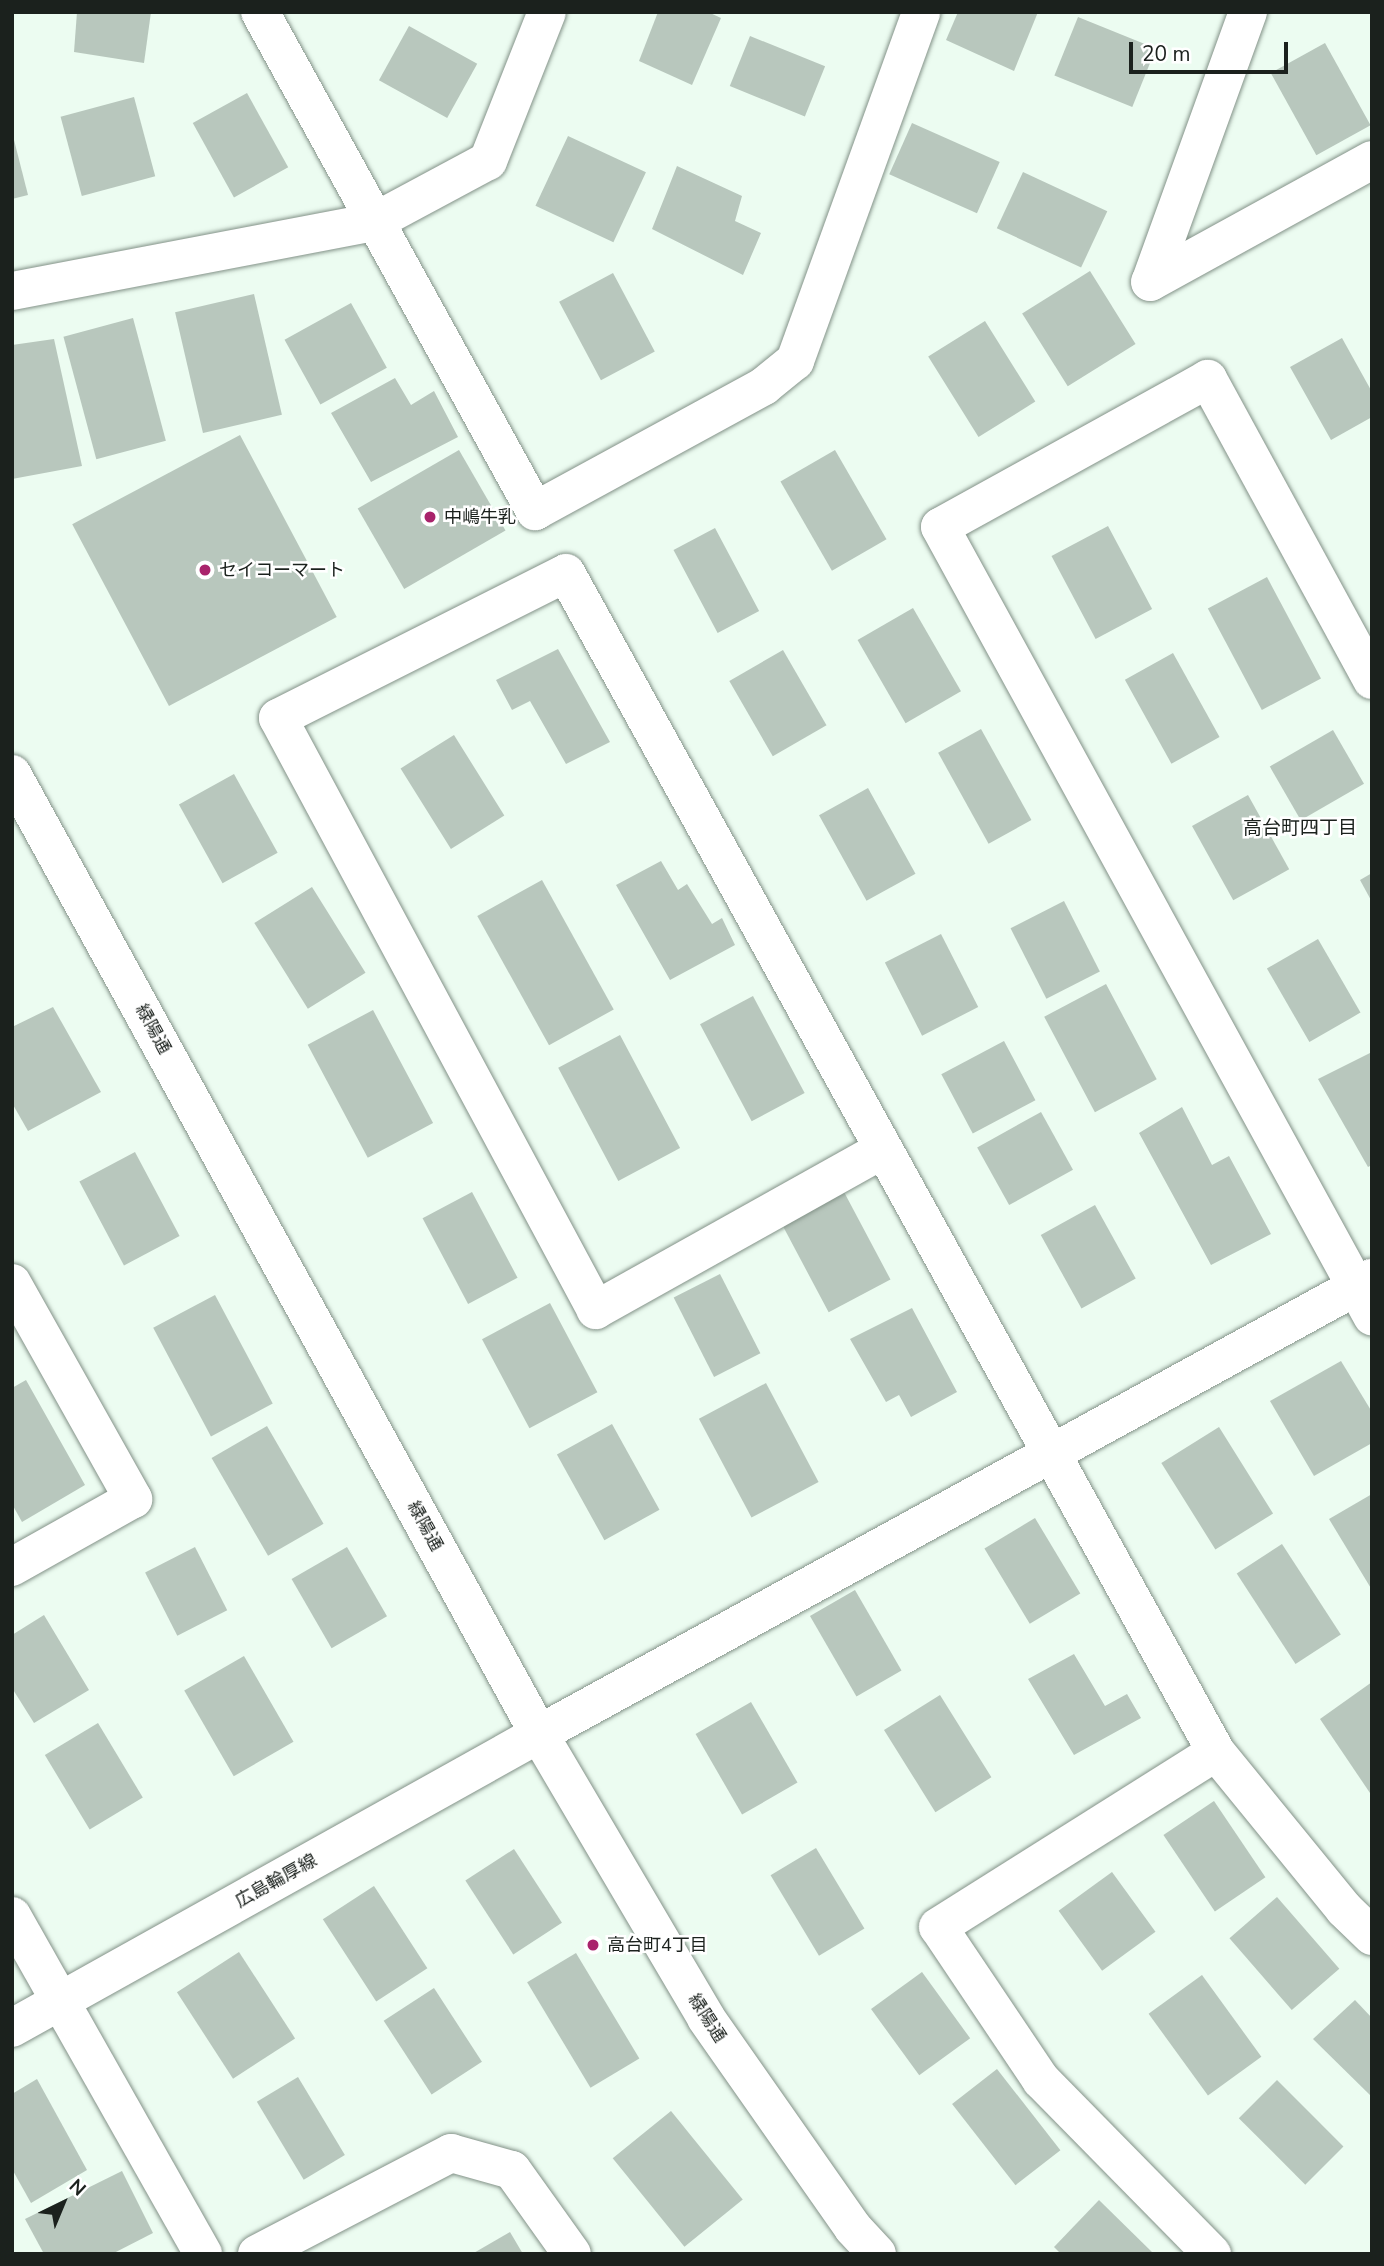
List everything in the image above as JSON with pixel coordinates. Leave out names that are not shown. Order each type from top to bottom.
[{"type":"street","points":[[260,12],[535,511],[764,386],[795,361],[921,12]]},
{"type":"street","points":[[12,291],[374,222],[488,160],[547,12]]},
{"type":"street","points":[[1248,12],[1150,282],[1372,160]]},
{"type":"street","points":[[1367,1294],[940,527],[1208,379],[1372,680]]},
{"type":"street","points":[[882,1150],[596,1310],[278,718],[566,573],[1216,1752],[1343,1909],[1372,1936]]},
{"type":"street","name":"緑陽通","points":[[12,774],[539,1734],[706,2018],[853,2228],[877,2254]]},
{"type":"street","points":[[12,1283],[133,1499],[12,1567]]},
{"type":"street","name":"広島輪厚線","points":[[12,2028],[539,1734],[1052,1454],[1367,1294]]},
{"type":"street","points":[[1212,2254],[1041,2080],[938,1927],[1216,1752]]},
{"type":"street","points":[[12,1916],[204,2254]]},
{"type":"street","points":[[257,2254],[451,2152],[512,2170],[572,2254]]},
{"type":"building","points":[[77,12],[151,12],[144,63],[74,52]]},
{"type":"building","points":[[658,12],[708,12],[721,18],[692,85],[639,61]]},
{"type":"building","points":[[958,12],[1038,12],[1014,71],[946,40]]},
{"type":"building","points":[[1078,17],[1156,48],[1132,107],[1054,75]]},
{"type":"building","points":[[409,26],[477,64],[447,118],[379,80]]},
{"type":"building","points":[[750,36],[825,66],[805,116],[730,86]]},
{"type":"building","points":[[1325,43],[1371,125],[1316,155],[1271,73]]},
{"type":"building","points":[[247,93],[288,167],[234,197],[193,123]]},
{"type":"building","points":[[134,97],[155,176],[82,196],[61,117]]},
{"type":"building","points":[[912,123],[1000,162],[977,213],[889,174]]},
{"type":"building","points":[[12,132],[28,195],[12,199]]},
{"type":"building","points":[[568,136],[646,172],[613,242],[535,206]]},
{"type":"building","points":[[677,166],[742,196],[735,221],[761,233],[743,275],[652,229]]},
{"type":"building","points":[[1023,172],[1107,211],[1081,267],[997,228]]},
{"type":"building","points":[[1090,271],[1136,344],[1068,386],[1022,313]]},
{"type":"building","points":[[613,273],[655,352],[601,380],[559,302]]},
{"type":"building","points":[[254,294],[282,415],[203,433],[175,312]]},
{"type":"building","points":[[351,303],[387,368],[320,405],[285,340]]},
{"type":"building","points":[[133,318],[166,441],[96,459],[63,337]]},
{"type":"building","points":[[985,321],[1035,402],[979,437],[928,357]]},
{"type":"building","points":[[1342,338],[1372,392],[1372,417],[1331,440],[1290,367]]},
{"type":"building","points":[[54,339],[82,466],[12,479],[12,345]]},
{"type":"building","points":[[395,378],[411,405],[434,391],[458,437],[371,482],[331,413]]},
{"type":"building","name":"セイコーマート","points":[[240,435],[337,617],[169,706],[72,524]]},
{"type":"building","name":"中嶋牛乳","points":[[459,450],[506,531],[404,589],[358,509]]},
{"type":"building","points":[[835,450],[886,539],[832,571],[780,481]]},
{"type":"building","points":[[1108,526],[1152,609],[1096,639],[1051,556]]},
{"type":"building","points":[[715,528],[759,611],[718,633],[674,550]]},
{"type":"building","points":[[1267,577],[1321,679],[1262,710],[1208,608]]},
{"type":"building","points":[[913,608],[961,691],[906,723],[858,640]]},
{"type":"building","points":[[558,649],[610,742],[566,764],[530,701],[512,710],[496,680]]},
{"type":"building","points":[[783,650],[826,725],[773,756],[729,681]]},
{"type":"building","points":[[1173,653],[1220,737],[1171,764],[1125,680]]},
{"type":"building","points":[[981,729],[1031,820],[989,844],[938,753]]},
{"type":"building","points":[[1333,730],[1364,784],[1301,820],[1270,766]]},
{"type":"building","points":[[454,735],[504,816],[451,849],[401,768]]},
{"type":"building","points":[[234,774],[278,853],[223,883],[179,805]]},
{"type":"building","points":[[868,788],[916,874],[867,901],[819,815]]},
{"type":"building","points":[[1248,795],[1289,869],[1233,900],[1192,826]]},
{"type":"building","points":[[661,861],[678,890],[687,884],[712,924],[722,918],[735,945],[670,980],[616,885]]},
{"type":"building","points":[[1372,873],[1372,902],[1360,880]]},
{"type":"building","points":[[542,880],[614,1009],[549,1045],[477,916]]},
{"type":"building","points":[[312,887],[366,973],[308,1009],[254,923]]},
{"type":"building","points":[[1064,901],[1100,971],[1046,999],[1011,928]]},
{"type":"building","points":[[941,934],[978,1007],[922,1036],[885,963]]},
{"type":"building","points":[[1318,939],[1360,1013],[1309,1042],[1267,968]]},
{"type":"building","points":[[1106,984],[1157,1079],[1095,1112],[1044,1017]]},
{"type":"building","points":[[753,996],[805,1093],[752,1121],[700,1024]]},
{"type":"building","points":[[53,1007],[101,1092],[28,1131],[12,1103],[12,1027]]},
{"type":"building","points":[[373,1010],[433,1123],[368,1158],[308,1045]]},
{"type":"building","points":[[620,1035],[680,1148],[618,1181],[558,1068]]},
{"type":"building","points":[[1004,1041],[1035,1100],[973,1133],[941,1074]]},
{"type":"building","points":[[1372,1052],[1372,1165],[1368,1167],[1318,1079]]},
{"type":"building","points":[[1182,1107],[1212,1165],[1229,1156],[1271,1234],[1211,1265],[1139,1133]]},
{"type":"building","points":[[1041,1112],[1073,1170],[1009,1205],[977,1147]]},
{"type":"building","points":[[135,1152],[180,1236],[124,1265],[79,1182]]},
{"type":"building","points":[[472,1192],[518,1278],[468,1304],[423,1218]]},
{"type":"building","points":[[844,1192],[890,1279],[829,1312],[782,1225]]},
{"type":"building","points":[[1095,1205],[1136,1278],[1081,1309],[1041,1235]]},
{"type":"building","points":[[720,1274],[760,1353],[714,1377],[674,1298]]},
{"type":"building","points":[[215,1295],[273,1404],[211,1436],[153,1328]]},
{"type":"building","points":[[550,1303],[597,1392],[529,1428],[482,1339]]},
{"type":"building","points":[[912,1308],[957,1392],[911,1417],[899,1395],[886,1402],[850,1339]]},
{"type":"building","points":[[1341,1361],[1372,1412],[1372,1443],[1314,1476],[1270,1401]]},
{"type":"building","points":[[26,1380],[85,1485],[22,1522],[12,1504],[12,1388]]},
{"type":"building","points":[[766,1383],[819,1482],[751,1518],[699,1419]]},
{"type":"building","points":[[612,1424],[660,1510],[604,1540],[557,1455]]},
{"type":"building","points":[[267,1426],[324,1524],[268,1556],[212,1458]]},
{"type":"building","points":[[1219,1427],[1273,1514],[1215,1550],[1161,1463]]},
{"type":"building","points":[[1372,1494],[1372,1590],[1329,1519]]},
{"type":"building","points":[[1035,1518],[1080,1593],[1030,1624],[984,1548]]},
{"type":"building","points":[[1282,1544],[1341,1635],[1296,1664],[1237,1573]]},
{"type":"building","points":[[195,1547],[227,1610],[177,1636],[145,1572]]},
{"type":"building","points":[[347,1547],[387,1616],[332,1648],[292,1579]]},
{"type":"building","points":[[855,1590],[901,1671],[856,1697],[810,1616]]},
{"type":"building","points":[[44,1615],[89,1690],[34,1723],[12,1688],[12,1635]]},
{"type":"building","points":[[1074,1654],[1105,1706],[1127,1694],[1141,1718],[1074,1755],[1028,1679]]},
{"type":"building","points":[[244,1656],[294,1742],[234,1776],[184,1690]]},
{"type":"building","points":[[1372,1682],[1372,1796],[1320,1719]]},
{"type":"building","points":[[940,1695],[991,1777],[935,1812],[884,1730]]},
{"type":"building","points":[[751,1702],[798,1783],[742,1815],[696,1734]]},
{"type":"building","points":[[98,1723],[143,1798],[90,1830],[45,1755]]},
{"type":"building","points":[[1214,1801],[1265,1877],[1215,1911],[1163,1835]]},
{"type":"building","points":[[816,1848],[864,1929],[819,1956],[771,1875]]},
{"type":"building","points":[[514,1849],[562,1923],[513,1954],[465,1881]]},
{"type":"building","points":[[1112,1872],[1155,1932],[1102,1971],[1059,1911]]},
{"type":"building","points":[[374,1886],[427,1968],[376,2001],[323,1919]]},
{"type":"building","points":[[1277,1897],[1339,1969],[1292,2010],[1229,1938]]},
{"type":"building","points":[[239,1952],[295,2038],[233,2079],[177,1992]]},
{"type":"building","points":[[576,1953],[639,2058],[590,2088],[527,1982]]},
{"type":"building","points":[[922,1972],[970,2038],[919,2075],[871,2009]]},
{"type":"building","points":[[1202,1975],[1261,2057],[1208,2096],[1149,2014]]},
{"type":"building","points":[[434,1988],[482,2062],[432,2094],[384,2021]]},
{"type":"building","points":[[1355,2000],[1372,2018],[1372,2097],[1313,2039]]},
{"type":"building","points":[[997,2069],[1060,2150],[1015,2185],[952,2104]]},
{"type":"building","points":[[298,2077],[345,2155],[304,2180],[257,2102]]},
{"type":"building","points":[[37,2079],[87,2170],[31,2203],[12,2169],[12,2094]]},
{"type":"building","points":[[1277,2080],[1343,2146],[1305,2185],[1239,2118]]},
{"type":"building","points":[[671,2111],[743,2200],[684,2247],[613,2158]]},
{"type":"building","points":[[122,2171],[153,2233],[112,2254],[44,2254],[25,2219]]},
{"type":"building","points":[[1099,2200],[1154,2254],[1061,2254],[1054,2247]]},
{"type":"building","points":[[510,2232],[523,2254],[472,2254]]},
{"type":"place","name":"中嶋牛乳","points":[[430,517]]},
{"type":"place","name":"セイコーマート","points":[[205,570]]},
{"type":"place","name":"高台町4丁目","points":[[593,1945]]},
{"type":"district","name":"高台町四丁目","points":[[1300,829]]}]
